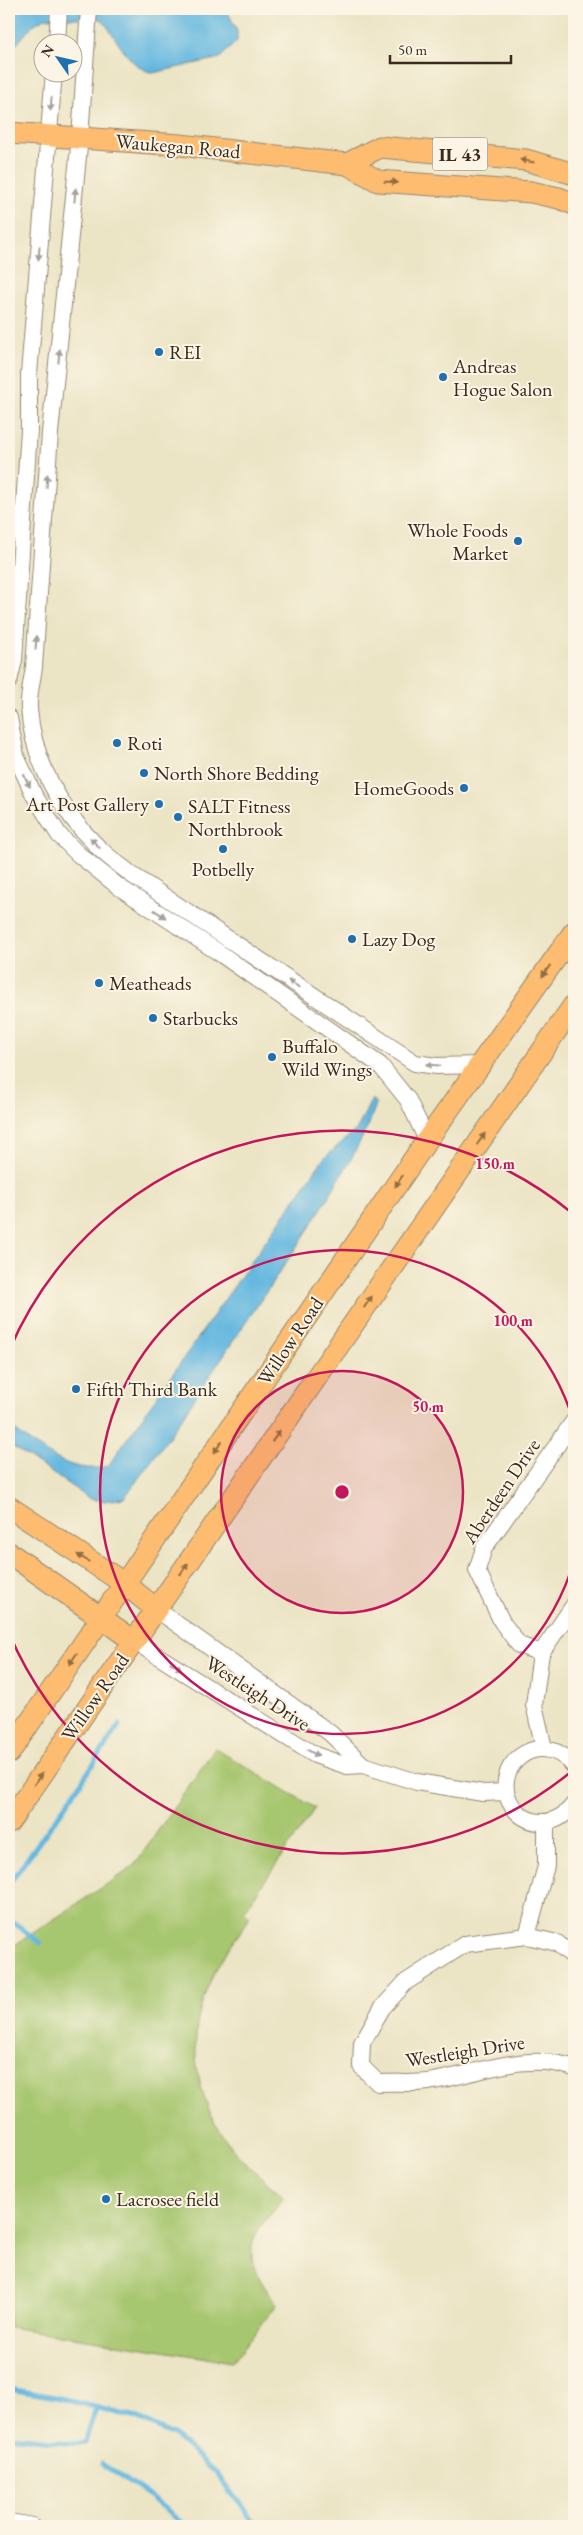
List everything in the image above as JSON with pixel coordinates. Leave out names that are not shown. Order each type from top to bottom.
[{"type":"main road","name":"Waukegan Road","points":[[9,133],[180,145],[347,164],[378,181],[531,192],[559,198],[574,204]]},
{"type":"main road","name":"IL 43","points":[[347,164],[380,147],[526,160],[574,174]]},
{"type":"main road","name":"Willow Road","points":[[9,1753],[427,1140],[574,932]]},
{"type":"main road","name":"Willow Road","points":[[9,1822],[574,1005]]},
{"type":"main road","points":[[9,1507],[125,1584],[156,1609]]},
{"type":"main road","points":[[9,1553],[134,1641]]},
{"type":"street","points":[[57,32],[59,9]]},
{"type":"street","points":[[89,9],[80,137],[50,432],[34,667],[29,709],[39,755],[49,779],[75,820],[99,848],[132,875],[415,1063],[437,1066],[481,1065]]},
{"type":"street","points":[[9,681],[14,660],[29,430],[29,374],[53,82]]},
{"type":"street","points":[[9,718],[16,756],[34,795],[54,829],[78,854],[119,887],[218,952],[380,1066],[408,1100],[427,1140]]},
{"type":"street","name":"Aberdeen Drive","points":[[541,1653],[520,1645],[508,1630],[477,1570],[484,1548],[574,1421]]},
{"type":"street","points":[[544,1748],[534,1705],[541,1653],[574,1605]]},
{"type":"street","name":"Westleigh Drive","points":[[156,1609],[330,1733],[363,1765]]},
{"type":"street","name":"Westleigh Drive","points":[[134,1641],[315,1755],[347,1766],[363,1765],[417,1782],[484,1793],[506,1792]]},
{"type":"street","points":[[574,1766],[567,1757],[556,1751],[544,1748],[523,1754],[515,1761],[506,1781],[506,1792],[510,1802],[520,1815],[535,1822],[558,1819],[568,1812],[574,1804]]},
{"type":"street","points":[[527,1936],[546,1866],[546,1822]]},
{"type":"street","name":"Westleigh Drive","points":[[574,1958],[557,1943],[527,1936],[465,1944],[406,1982],[382,2008],[362,2043],[361,2066],[378,2083],[427,2082],[514,2063],[562,2064],[574,2068]]},
{"type":"street","points":[[9,2522],[32,2526]]},
{"type":"green space","points":[[215,1748],[315,1808],[244,1911],[249,1916],[248,1921],[228,1949],[211,1979],[198,2018],[196,2037],[198,2075],[203,2094],[218,2128],[229,2144],[255,2172],[283,2197],[255,2235],[252,2246],[254,2266],[258,2276],[277,2304],[233,2362],[9,2327],[9,1949],[133,1867]]},
{"type":"water","points":[[9,9],[226,9],[237,30],[237,41],[220,58],[153,73],[137,65],[131,59],[99,18],[45,18],[33,25],[9,53]]},
{"type":"water","points":[[372,1099],[376,1104],[369,1124],[350,1161],[312,1224],[166,1441],[124,1498],[105,1501],[90,1499],[9,1444],[9,1426],[55,1458],[67,1463],[80,1467],[108,1466],[324,1158],[357,1129]]},
{"type":"waterway","points":[[9,1884],[73,1795],[119,1725]]},
{"type":"waterway","points":[[9,1919],[40,1943]]},
{"type":"waterway","points":[[9,2389],[56,2397],[137,2418],[173,2435],[216,2473],[257,2526]]},
{"type":"waterway","points":[[9,2436],[74,2444],[85,2442],[96,2408]]},
{"type":"waterway","points":[[102,2464],[153,2498],[185,2526]]},
{"type":"place","name":"REI","points":[[159,352]]},
{"type":"place","name":"Andreas Hogue Salon","points":[[443,377]]},
{"type":"place","name":"Whole Foods Market","points":[[518,541]]},
{"type":"place","name":"Roti","points":[[117,743]]},
{"type":"place","name":"North Shore Bedding","points":[[144,773]]},
{"type":"place","name":"HomeGoods","points":[[464,788]]},
{"type":"place","name":"Art Post Gallery","points":[[159,804]]},
{"type":"place","name":"SALT Fitness Northbrook","points":[[178,817]]},
{"type":"place","name":"Potbelly","points":[[223,849]]},
{"type":"place","name":"Lazy Dog","points":[[352,939]]},
{"type":"place","name":"Meatheads","points":[[99,983]]},
{"type":"place","name":"Starbucks","points":[[153,1018]]},
{"type":"place","name":"Buffalo Wild Wings","points":[[272,1057]]},
{"type":"place","name":"Fifth Third Bank","points":[[76,1389]]},
{"type":"place","name":"Lacrosee field","points":[[106,2199]]}]
